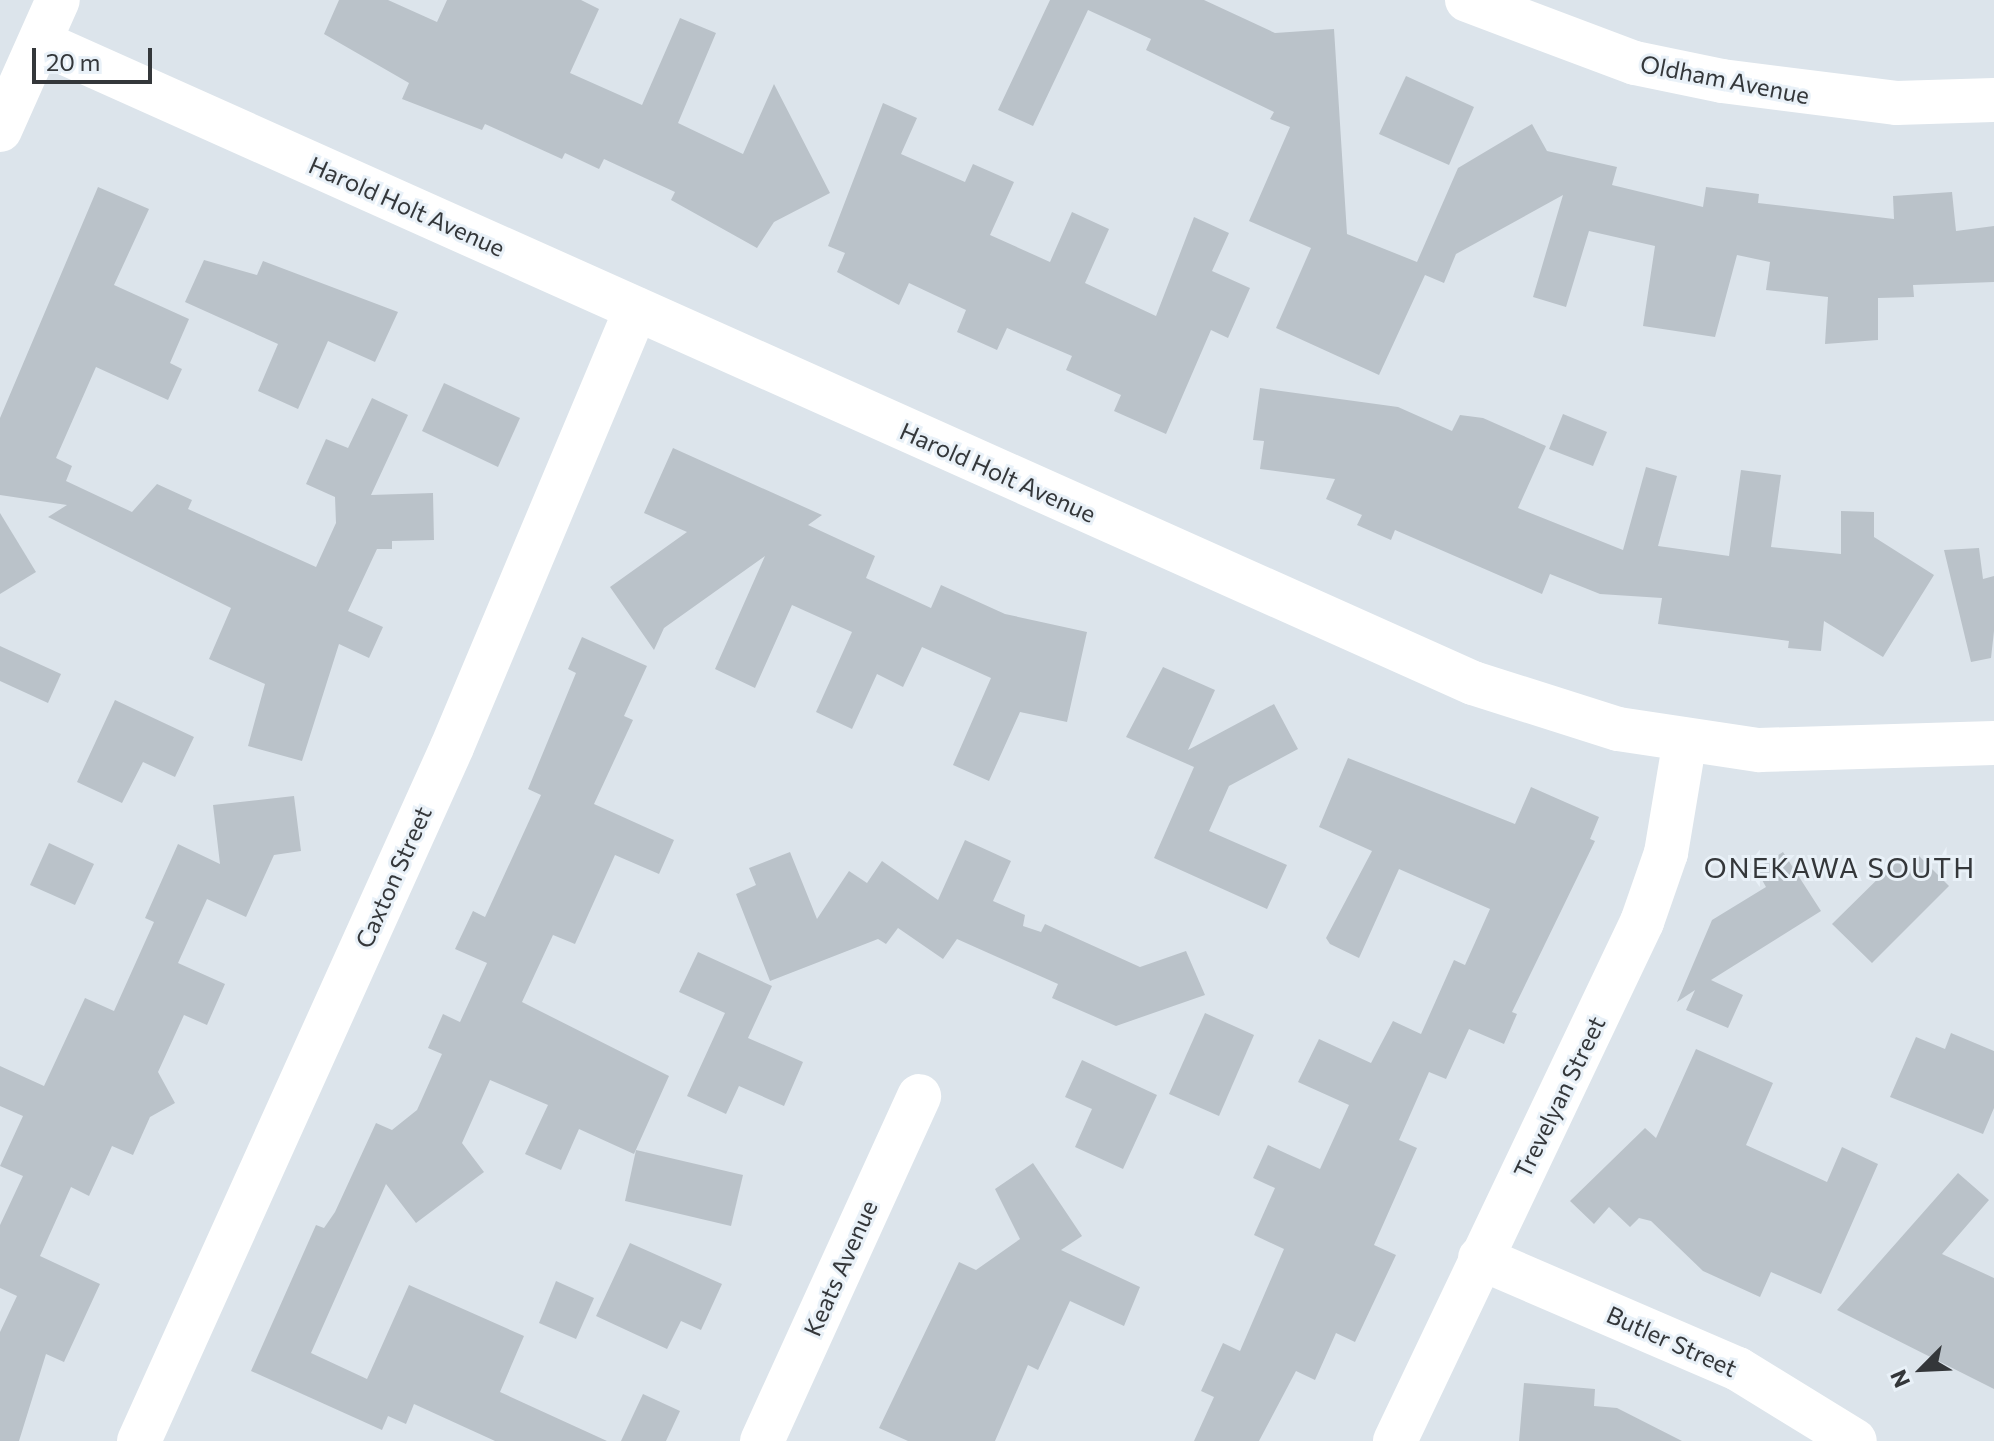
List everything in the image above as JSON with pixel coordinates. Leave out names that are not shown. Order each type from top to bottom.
[{"type":"street","points":[[0,130],[58,0]]},
{"type":"street","name":"Oldham Avenue","points":[[1467,0],[1635,63],[1722,81],[1896,103],[1994,100]]},
{"type":"street","name":"Harold Holt Avenue","points":[[40,42],[1473,683],[1618,729],[1685,740],[1829,753],[1994,743]]},
{"type":"street","name":"Caxton Street","points":[[139,1441],[452,747],[636,309]]},
{"type":"street","name":"Trevelyan Street","points":[[1395,1441],[1642,922],[1666,853],[1685,740]]},
{"type":"street","name":"Keats Avenue","points":[[762,1441],[919,1096]]},
{"type":"street","name":"Butler Street","points":[[1480,1258],[1738,1369],[1855,1441]]},
{"type":"building","points":[[339,0],[388,0],[437,22],[447,0],[581,0],[599,9],[570,73],[642,105],[680,18],[716,33],[678,123],[743,154],[774,84],[830,193],[774,222],[757,248],[671,200],[675,192],[604,159],[599,169],[565,153],[562,159],[485,124],[482,130],[402,99],[409,83],[324,34]]},
{"type":"building","points":[[1050,0],[1204,0],[1275,33],[1334,29],[1347,234],[1417,262],[1458,168],[1532,124],[1547,151],[1617,167],[1612,185],[1703,207],[1706,187],[1759,194],[1758,203],[1894,219],[1893,196],[1952,192],[1956,231],[1994,226],[1994,282],[1913,285],[1914,297],[1878,298],[1878,340],[1825,344],[1828,297],[1766,290],[1770,262],[1737,255],[1715,337],[1643,326],[1655,246],[1589,231],[1566,307],[1533,297],[1563,195],[1456,254],[1444,283],[1425,275],[1379,375],[1276,328],[1311,248],[1249,221],[1290,127],[1270,119],[1274,112],[1146,50],[1151,39],[1088,10],[1033,126],[998,110]]},
{"type":"building","points":[[1406,76],[1474,107],[1449,165],[1379,134]]},
{"type":"building","points":[[883,103],[917,118],[901,154],[965,182],[973,164],[1014,182],[990,235],[1050,262],[1072,212],[1109,229],[1085,283],[1156,316],[1194,217],[1229,233],[1212,271],[1250,288],[1228,338],[1211,330],[1166,434],[1114,411],[1121,395],[1066,370],[1072,356],[1007,328],[997,350],[957,332],[966,310],[909,283],[899,305],[837,272],[845,253],[828,246]]},
{"type":"building","points":[[98,187],[149,209],[114,285],[189,319],[170,363],[182,369],[168,400],[96,367],[56,458],[72,466],[66,481],[132,512],[157,484],[192,500],[188,509],[316,567],[336,523],[335,497],[306,484],[326,439],[348,448],[372,398],[408,415],[371,495],[433,493],[434,540],[392,541],[392,549],[377,549],[348,611],[383,627],[369,658],[339,644],[302,761],[248,746],[265,684],[209,659],[231,608],[48,517],[67,505],[0,495],[0,418]]},
{"type":"building","points":[[204,260],[257,275],[263,261],[398,312],[375,362],[328,341],[298,409],[258,391],[278,344],[185,302]]},
{"type":"building","points":[[444,383],[520,418],[498,467],[422,431]]},
{"type":"building","points":[[1260,388],[1398,407],[1452,431],[1460,415],[1483,418],[1546,446],[1518,508],[1623,550],[1646,467],[1677,476],[1658,546],[1729,556],[1741,470],[1781,475],[1771,547],[1841,554],[1841,511],[1874,512],[1874,537],[1934,575],[1883,657],[1824,621],[1821,651],[1788,648],[1789,641],[1658,624],[1662,598],[1600,594],[1550,574],[1542,594],[1395,530],[1391,540],[1357,525],[1362,515],[1326,499],[1335,479],[1260,469],[1264,441],[1253,440]]},
{"type":"building","points":[[1563,414],[1607,432],[1593,466],[1549,449]]},
{"type":"building","points":[[673,448],[822,515],[808,525],[875,556],[866,578],[931,608],[941,585],[1005,614],[1087,632],[1067,722],[1020,712],[989,781],[953,765],[991,678],[922,647],[903,687],[877,674],[852,729],[816,712],[852,632],[792,605],[755,688],[715,669],[765,556],[664,628],[654,650],[610,587],[687,532],[644,513]]},
{"type":"building","points":[[0,513],[36,572],[0,594]]},
{"type":"building","points":[[1979,548],[1983,579],[1994,576],[1994,631],[1991,658],[1971,662],[1944,550]]},
{"type":"building","points":[[582,637],[647,666],[624,716],[633,720],[594,804],[674,840],[659,874],[615,855],[575,944],[553,935],[522,1002],[669,1076],[634,1154],[579,1129],[561,1170],[525,1154],[548,1105],[490,1080],[462,1143],[484,1172],[416,1223],[386,1184],[311,1353],[367,1379],[409,1285],[524,1336],[500,1392],[607,1441],[495,1441],[414,1404],[406,1424],[388,1416],[382,1430],[251,1371],[316,1225],[324,1228],[335,1212],[376,1123],[392,1130],[417,1110],[442,1054],[428,1048],[443,1014],[460,1022],[487,963],[455,949],[473,911],[485,917],[541,795],[528,789],[576,673],[568,669]]},
{"type":"building","points":[[0,646],[61,674],[48,703],[0,681]]},
{"type":"building","points":[[1163,667],[1215,690],[1188,750],[1274,704],[1298,749],[1229,786],[1209,831],[1287,865],[1267,909],[1154,858],[1194,767],[1126,737]]},
{"type":"building","points":[[115,700],[194,737],[175,777],[143,762],[122,803],[77,782]]},
{"type":"building","points":[[1348,758],[1515,824],[1531,787],[1599,817],[1590,839],[1595,841],[1512,1012],[1517,1014],[1504,1044],[1469,1029],[1446,1079],[1429,1072],[1399,1140],[1417,1148],[1374,1245],[1396,1255],[1355,1342],[1336,1333],[1315,1380],[1296,1371],[1259,1441],[1194,1441],[1214,1397],[1201,1391],[1223,1343],[1240,1351],[1284,1249],[1254,1235],[1275,1188],[1253,1178],[1268,1145],[1320,1169],[1349,1105],[1298,1082],[1319,1039],[1371,1063],[1393,1021],[1421,1034],[1454,960],[1465,965],[1490,909],[1399,869],[1359,958],[1330,944],[1326,938],[1372,851],[1319,827]]},
{"type":"building","points":[[294,796],[301,851],[274,855],[246,917],[207,899],[178,963],[225,984],[207,1025],[184,1015],[158,1072],[175,1103],[150,1117],[133,1155],[112,1146],[89,1196],[71,1187],[40,1256],[100,1284],[64,1362],[46,1354],[19,1441],[0,1441],[0,1332],[17,1296],[0,1288],[0,1225],[23,1176],[0,1166],[23,1116],[0,1106],[0,1066],[44,1086],[85,998],[114,1011],[154,922],[145,918],[178,844],[220,864],[213,805]]},
{"type":"building","points":[[965,840],[1011,861],[993,901],[1025,915],[1023,926],[1041,932],[1045,924],[1140,967],[1186,951],[1205,995],[1116,1026],[1052,998],[1058,984],[957,939],[943,959],[898,928],[886,944],[878,939],[770,981],[736,894],[756,885],[749,868],[790,852],[817,919],[849,871],[867,883],[882,861],[938,900]]},
{"type":"building","points":[[49,843],[94,864],[75,905],[30,885]]},
{"type":"building","points":[[1783,852],[1821,911],[1711,980],[1743,995],[1728,1028],[1686,1010],[1695,990],[1677,1002],[1712,920],[1766,887],[1756,869]]},
{"type":"building","points":[[1919,856],[1949,886],[1872,963],[1832,924],[1897,860],[1907,869]]},
{"type":"building","points":[[698,952],[772,986],[748,1038],[803,1062],[784,1106],[739,1086],[726,1114],[687,1096],[725,1013],[679,992]]},
{"type":"building","points":[[1205,1013],[1254,1035],[1219,1116],[1169,1094]]},
{"type":"building","points":[[1951,1033],[1994,1051],[1994,1108],[1983,1134],[1890,1097],[1916,1037],[1945,1049]]},
{"type":"building","points":[[1696,1049],[1773,1083],[1746,1145],[1827,1182],[1842,1147],[1878,1164],[1821,1294],[1771,1272],[1760,1297],[1703,1271],[1651,1221],[1639,1218],[1630,1227],[1609,1207],[1594,1224],[1570,1201],[1645,1128],[1656,1138]]},
{"type":"building","points":[[1082,1060],[1157,1095],[1123,1169],[1075,1147],[1092,1109],[1065,1097]]},
{"type":"building","points":[[636,1150],[743,1175],[731,1226],[625,1201]]},
{"type":"building","points":[[1033,1163],[1082,1236],[1061,1250],[1140,1287],[1124,1326],[1070,1301],[1038,1370],[1028,1365],[995,1441],[908,1441],[879,1428],[959,1262],[976,1270],[1020,1239],[995,1189]]},
{"type":"building","points":[[1958,1173],[1989,1200],[1942,1254],[1994,1278],[1994,1389],[1837,1310]]},
{"type":"building","points":[[630,1243],[722,1284],[701,1330],[681,1321],[667,1349],[596,1316]]},
{"type":"building","points":[[556,1281],[594,1298],[576,1339],[539,1323]]},
{"type":"building","points":[[1524,1383],[1595,1389],[1594,1406],[1617,1408],[1682,1441],[1519,1441]]},
{"type":"building","points":[[643,1394],[680,1411],[666,1441],[621,1441]]},
{"type":"district","name":"ONEKAWA SOUTH","points":[[1840,867]]}]
